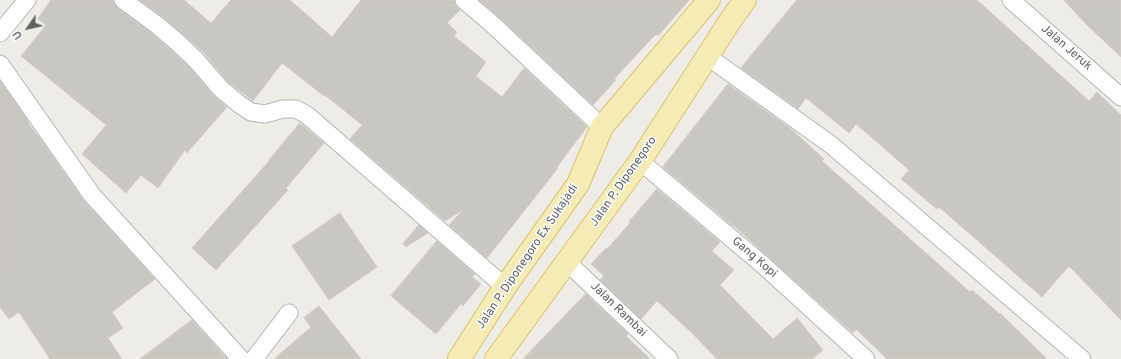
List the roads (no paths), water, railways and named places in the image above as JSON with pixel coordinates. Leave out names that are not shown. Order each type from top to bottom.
[{"type":"main road","name":"Jalan P. Diponegoro","points":[[496,359],[640,161],[707,56],[745,0]]},
{"type":"main road","name":"Jalan P. Diponegoro Ex Sukajadi","points":[[459,359],[505,287],[578,184],[602,126],[706,1]]},
{"type":"street","points":[[0,33],[27,0]]},
{"type":"street","points":[[123,0],[177,42],[196,60],[221,89],[239,104],[252,112],[265,114],[283,109],[296,109],[307,116],[505,287]]},
{"type":"street","points":[[464,0],[602,126]]},
{"type":"street","name":"Jalan Jeruk","points":[[1011,0],[1121,97]]},
{"type":"street","points":[[707,56],[830,144],[1082,359]]},
{"type":"street","points":[[0,64],[92,195],[241,359]]},
{"type":"street","name":"Gang Kopi","points":[[640,161],[763,265],[866,359]]},
{"type":"street","name":"Jalan Rambai","points":[[567,262],[669,359]]},
{"type":"street","points":[[254,359],[289,313]]}]
